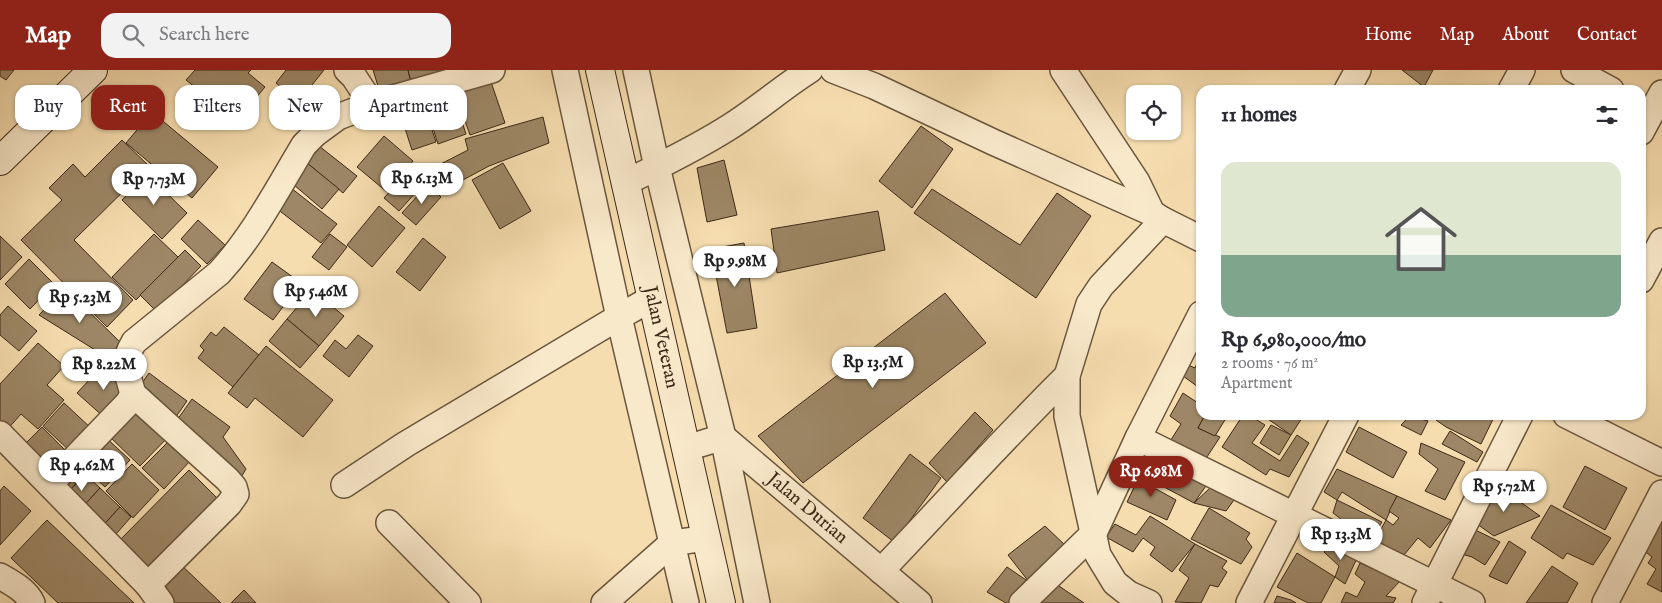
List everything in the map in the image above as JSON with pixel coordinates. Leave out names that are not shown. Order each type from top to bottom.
[{"type":"main road","points":[[0,161],[93,70]]},
{"type":"main road","name":"Jalan Veteran","points":[[600,70],[721,603]]},
{"type":"street","points":[[347,70],[359,85]]},
{"type":"street","points":[[439,85],[492,70]]},
{"type":"street","points":[[565,70],[619,316],[686,603]]},
{"type":"street","points":[[636,70],[723,437],[757,603]]},
{"type":"street","points":[[625,183],[709,140],[810,70]]},
{"type":"street","points":[[833,70],[874,86],[1158,217],[1196,236]]},
{"type":"street","points":[[1063,70],[1158,217]]},
{"type":"street","points":[[1350,85],[1358,70]]},
{"type":"street","points":[[1574,70],[1602,85]]},
{"type":"street","points":[[0,434],[155,594],[236,494],[234,487],[227,479],[133,394],[125,362],[128,352],[134,342],[219,273],[244,243],[304,145],[338,117],[350,112]]},
{"type":"street","points":[[1133,600],[1116,584],[1098,556],[1067,416],[1067,376],[1089,304],[1158,217]]},
{"type":"street","points":[[1646,271],[1662,241]]},
{"type":"street","points":[[344,485],[406,444],[652,298]]},
{"type":"street","points":[[1022,603],[1094,533],[1138,438],[1196,324]]},
{"type":"street","points":[[881,571],[957,492],[1018,424],[1067,376]]},
{"type":"street","points":[[50,484],[128,403],[133,394]]},
{"type":"street","points":[[1249,603],[1343,420]]},
{"type":"street","points":[[1430,593],[1517,420]]},
{"type":"street","points":[[1578,420],[1662,463]]},
{"type":"street","points":[[687,448],[723,437]]},
{"type":"street","name":"Jalan Durian","points":[[723,437],[919,603]]},
{"type":"street","points":[[1138,438],[1295,516],[1430,593],[1472,603]]},
{"type":"street","points":[[1605,603],[1662,492]]},
{"type":"street","points":[[388,523],[468,603]]},
{"type":"street","points":[[604,603],[672,543],[707,538]]},
{"type":"street","points":[[0,576],[19,588],[32,603]]},
{"type":"building","points":[[0,70],[14,70],[6,80],[0,76]]},
{"type":"building","points":[[195,70],[251,70],[248,73],[265,87],[259,94],[259,85],[192,85],[186,80]]},
{"type":"building","points":[[286,70],[324,70],[312,85],[278,85],[276,83]]},
{"type":"building","points":[[373,70],[408,70],[412,85],[378,85]]},
{"type":"building","points":[[408,70],[466,70],[426,85],[412,85]]},
{"type":"building","points":[[1402,70],[1433,70],[1425,85],[1421,85]]},
{"type":"building","points":[[490,79],[505,123],[470,135],[467,126],[467,88]]},
{"type":"building","points":[[543,117],[549,143],[489,166],[446,189],[429,170],[468,150],[465,139]]},
{"type":"building","points":[[165,123],[218,167],[192,198],[126,143],[137,130],[165,130]]},
{"type":"building","points":[[921,126],[953,149],[912,208],[879,181]]},
{"type":"building","points":[[406,130],[432,130],[436,142],[412,150]]},
{"type":"building","points":[[434,130],[465,130],[466,134],[438,144]]},
{"type":"building","points":[[384,136],[413,161],[387,192],[357,167]]},
{"type":"building","points":[[122,140],[149,166],[74,240],[133,300],[107,327],[21,240],[62,200],[49,188],[73,164],[85,177]]},
{"type":"building","points":[[314,142],[357,176],[343,193],[301,158]]},
{"type":"building","points":[[301,158],[339,189],[322,209],[286,178]]},
{"type":"building","points":[[724,160],[737,215],[707,222],[697,168]]},
{"type":"building","points":[[503,163],[531,211],[500,229],[472,180]]},
{"type":"building","points":[[413,165],[428,179],[399,211],[384,198]]},
{"type":"building","points":[[147,174],[187,213],[162,239],[122,200]]},
{"type":"building","points":[[428,184],[441,197],[416,225],[402,213]]},
{"type":"building","points":[[291,188],[337,224],[321,243],[276,208]]},
{"type":"building","points":[[932,189],[1020,245],[1057,193],[1091,216],[1036,298],[914,213]]},
{"type":"building","points":[[379,206],[405,228],[372,267],[347,245]]},
{"type":"building","points":[[878,211],[885,250],[777,273],[771,229]]},
{"type":"building","points":[[198,220],[225,245],[207,264],[181,239]]},
{"type":"building","points":[[154,234],[178,257],[136,300],[112,277]]},
{"type":"building","points":[[330,234],[347,247],[329,270],[312,257]]},
{"type":"building","points":[[0,236],[22,257],[0,280]]},
{"type":"building","points":[[423,238],[446,257],[420,291],[396,272]]},
{"type":"building","points":[[744,243],[757,328],[727,333],[711,249]]},
{"type":"building","points":[[185,250],[201,266],[157,312],[140,295]]},
{"type":"building","points":[[29,259],[54,284],[30,309],[5,284]]},
{"type":"building","points":[[272,262],[301,283],[273,320],[244,299]]},
{"type":"building","points":[[65,288],[122,344],[108,358],[39,315]]},
{"type":"building","points":[[312,290],[344,316],[319,346],[287,319]]},
{"type":"building","points":[[945,293],[986,343],[803,483],[758,436]]},
{"type":"building","points":[[8,306],[37,331],[19,351],[0,335],[0,315]]},
{"type":"building","points":[[287,319],[319,346],[300,368],[269,341]]},
{"type":"building","points":[[224,327],[259,355],[233,387],[198,358],[204,350],[200,346],[211,332],[216,336]]},
{"type":"building","points":[[358,335],[373,346],[349,377],[323,356],[335,340],[346,349]]},
{"type":"building","points":[[38,343],[64,366],[47,385],[64,400],[38,429],[21,414],[6,431],[0,426],[0,384]]},
{"type":"building","points":[[266,346],[333,400],[303,437],[255,398],[247,408],[228,393]]},
{"type":"building","points":[[104,364],[131,390],[105,418],[77,393]]},
{"type":"building","points":[[1188,365],[1195,368],[1196,366],[1196,385],[1183,376]]},
{"type":"building","points":[[149,373],[187,401],[173,421],[135,393]]},
{"type":"building","points":[[1183,393],[1196,402],[1196,420],[1202,420],[1198,428],[1220,437],[1203,463],[1167,446],[1181,424],[1170,416]]},
{"type":"building","points":[[192,399],[230,427],[223,437],[246,469],[237,484],[172,427]]},
{"type":"building","points":[[134,401],[170,435],[140,466],[110,437]]},
{"type":"building","points":[[64,403],[92,429],[71,452],[43,426]]},
{"type":"building","points":[[975,412],[993,430],[947,482],[929,463]]},
{"type":"building","points":[[1202,420],[1225,420],[1215,436],[1198,428]]},
{"type":"building","points":[[1240,420],[1257,420],[1265,425],[1252,443],[1280,461],[1297,435],[1309,443],[1289,477],[1270,469],[1266,475],[1222,447]]},
{"type":"building","points":[[1269,420],[1301,420],[1291,435]]},
{"type":"building","points":[[1406,420],[1428,421],[1421,435],[1401,425]]},
{"type":"building","points":[[1436,420],[1493,420],[1481,444]]},
{"type":"building","points":[[1271,425],[1291,435],[1279,455],[1260,443]]},
{"type":"building","points":[[42,427],[70,455],[47,478],[19,450]]},
{"type":"building","points":[[1359,427],[1407,452],[1393,478],[1346,452]]},
{"type":"building","points":[[1450,431],[1483,452],[1477,462],[1442,444]]},
{"type":"building","points":[[102,434],[130,460],[105,487],[77,461]]},
{"type":"building","points":[[170,440],[191,460],[164,489],[142,468]]},
{"type":"building","points":[[1421,443],[1465,462],[1445,500],[1425,491],[1438,469],[1419,454]]},
{"type":"building","points":[[910,454],[941,478],[894,542],[863,518]]},
{"type":"building","points":[[1163,458],[1208,483],[1194,503],[1153,481]]},
{"type":"building","points":[[74,464],[85,474],[65,495],[55,486]]},
{"type":"building","points":[[132,464],[159,490],[133,518],[106,491]]},
{"type":"building","points":[[1585,466],[1627,488],[1605,530],[1563,507]]},
{"type":"building","points":[[1143,469],[1150,473],[1149,485],[1176,500],[1167,520],[1127,502]]},
{"type":"building","points":[[1337,469],[1397,496],[1386,520],[1342,492],[1337,500],[1324,492]]},
{"type":"building","points":[[189,470],[220,501],[149,572],[119,541]]},
{"type":"building","points":[[85,474],[100,488],[80,510],[65,496]]},
{"type":"building","points":[[4,486],[31,511],[0,545],[0,491]]},
{"type":"building","points":[[1211,487],[1234,500],[1226,511],[1194,503]]},
{"type":"building","points":[[100,488],[120,507],[98,531],[78,512]]},
{"type":"building","points":[[1502,489],[1540,516],[1494,536],[1477,524],[1486,511],[1479,502]]},
{"type":"building","points":[[1397,496],[1451,520],[1430,548],[1418,538],[1399,561],[1372,546],[1386,520],[1393,525],[1399,518],[1389,511]]},
{"type":"building","points":[[1337,500],[1382,522],[1368,543],[1338,523],[1341,519],[1333,513]]},
{"type":"building","points":[[1551,505],[1611,538],[1593,565],[1567,553],[1563,559],[1531,538]]},
{"type":"building","points":[[120,507],[131,517],[109,542],[98,531]]},
{"type":"building","points":[[1209,508],[1250,533],[1246,539],[1252,547],[1241,564],[1191,539]]},
{"type":"building","points":[[1150,516],[1195,544],[1172,572],[1150,555],[1155,547],[1143,538],[1133,552],[1106,537],[1115,524],[1136,535]]},
{"type":"building","points":[[47,520],[134,603],[58,603],[11,558]]},
{"type":"building","points":[[1662,520],[1662,592],[1647,584],[1656,569],[1648,563],[1652,557],[1642,549]]},
{"type":"building","points":[[1045,526],[1067,547],[1029,582],[1008,555]]},
{"type":"building","points":[[1469,527],[1500,542],[1485,565],[1472,557],[1458,553]]},
{"type":"building","points":[[1509,541],[1526,552],[1507,584],[1489,576]]},
{"type":"building","points":[[1333,542],[1357,558],[1345,584],[1335,577],[1339,566],[1324,552]]},
{"type":"building","points":[[1195,544],[1227,561],[1222,568],[1227,572],[1218,587],[1210,585],[1201,603],[1175,602],[1189,578],[1179,570]]},
{"type":"building","points":[[1297,553],[1335,577],[1321,603],[1308,603],[1277,587]]},
{"type":"building","points":[[177,561],[221,603],[172,603],[153,586]]},
{"type":"building","points":[[1360,563],[1400,581],[1386,596],[1396,598],[1393,603],[1341,603],[1346,592],[1357,597],[1365,582],[1355,574]]},
{"type":"building","points":[[1552,566],[1578,583],[1567,603],[1526,603]]},
{"type":"building","points":[[1007,567],[1029,582],[1013,603],[1006,603],[987,592]]},
{"type":"building","points":[[1056,584],[1084,603],[1041,603]]},
{"type":"building","points":[[244,590],[256,603],[231,603]]},
{"type":"building","points":[[1277,596],[1291,600],[1296,603],[1274,603]]}]
